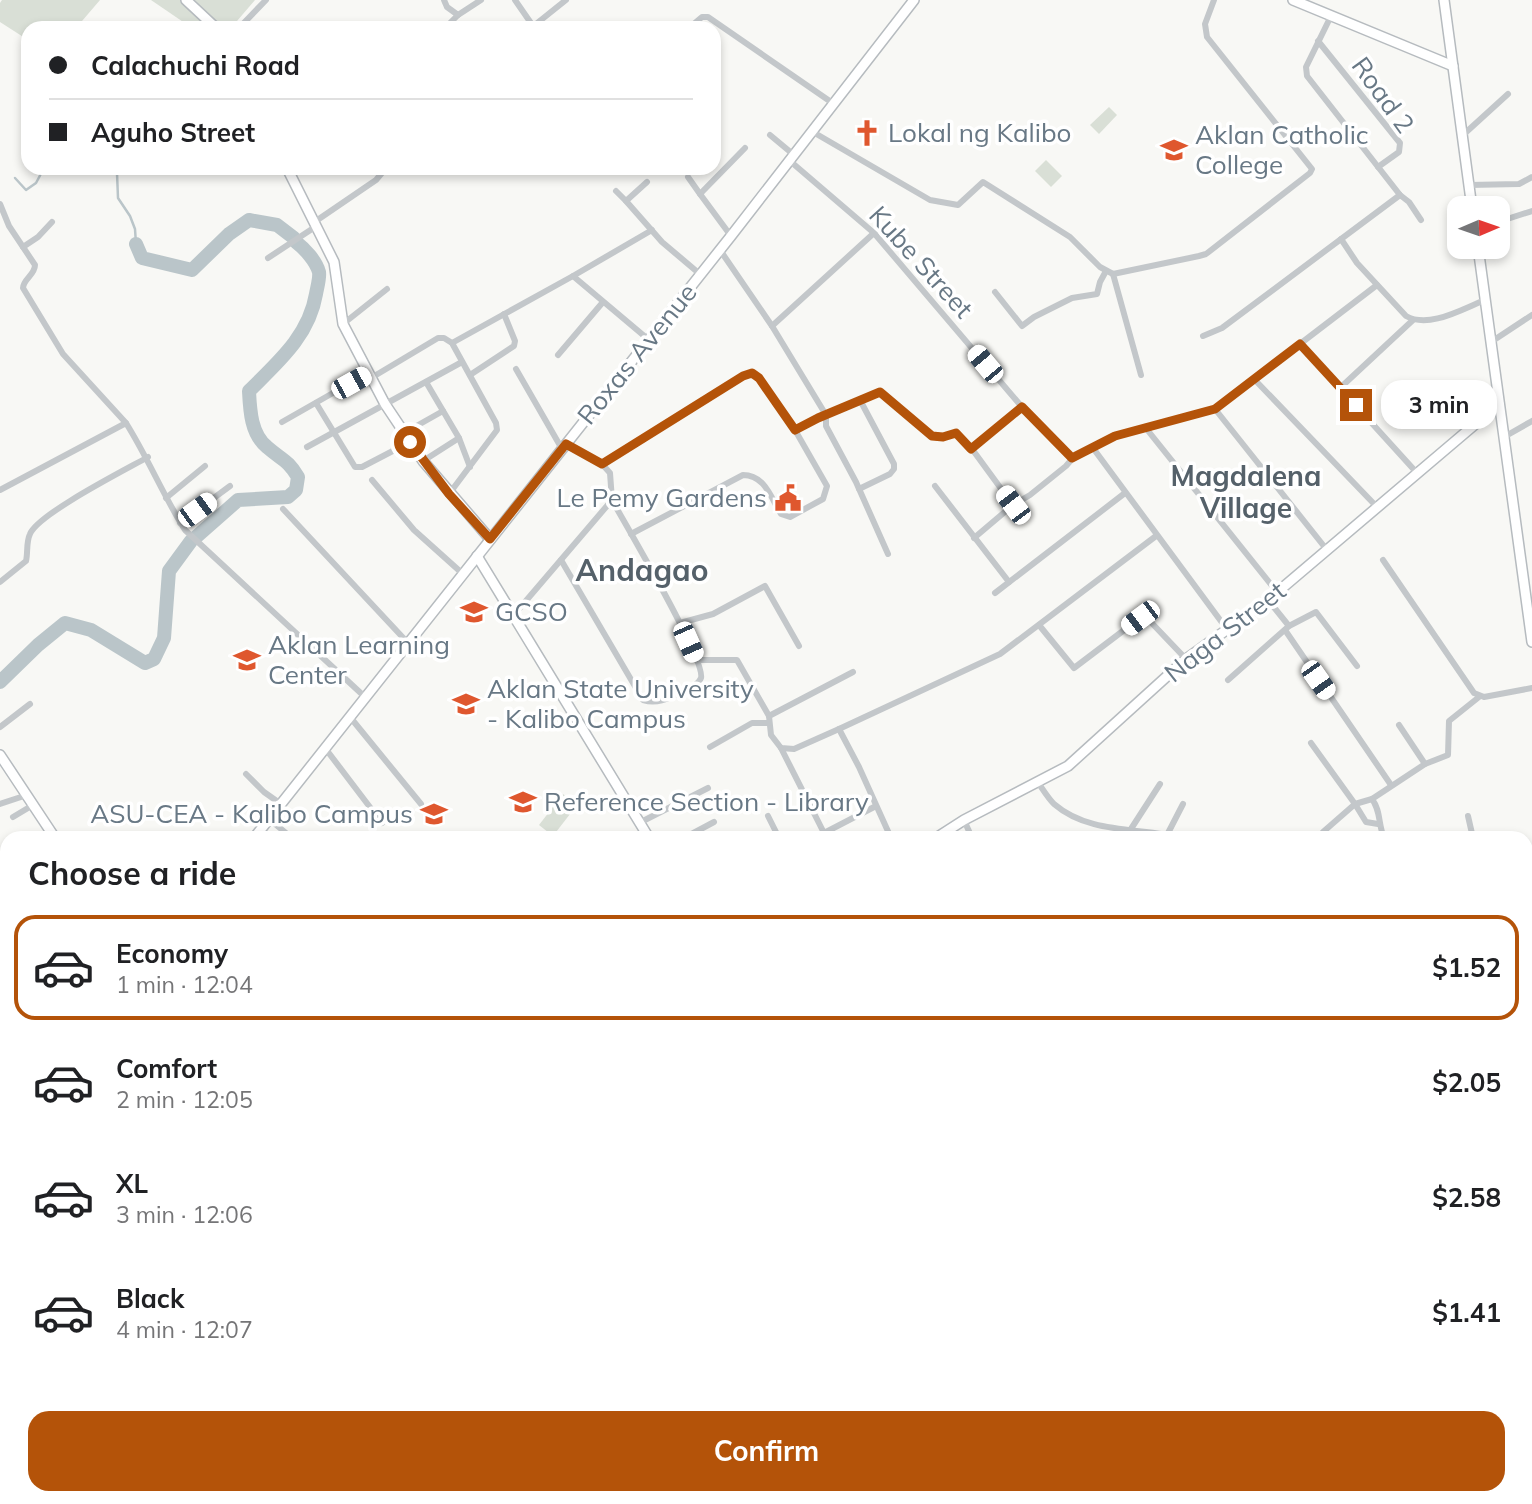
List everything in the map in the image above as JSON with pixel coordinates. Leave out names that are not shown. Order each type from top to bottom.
[{"type":"street","points":[[186,0],[208,21]]},
{"type":"street","points":[[246,21],[266,0]]},
{"type":"street","points":[[444,0],[447,7],[458,15]]},
{"type":"street","points":[[452,21],[481,0]]},
{"type":"street","points":[[516,0],[528,21]]},
{"type":"street","points":[[540,21],[566,0]]},
{"type":"street","name":"Roxas Avenue","points":[[260,831],[732,236],[914,0]]},
{"type":"street","points":[[995,292],[1022,326],[1072,298],[1097,294],[1100,282],[1109,273],[1206,254],[1310,173],[1310,164],[1207,37],[1205,24],[1214,0]]},
{"type":"street","points":[[1293,0],[1453,66]]},
{"type":"street","points":[[1444,0],[1470,196]]},
{"type":"street","points":[[1331,16],[1306,67],[1307,76],[1421,220]]},
{"type":"street","points":[[696,21],[708,17],[714,21]]},
{"type":"street","points":[[721,26],[834,104]]},
{"type":"street","name":"Road 2","points":[[1318,41],[1400,143],[1399,152],[1378,167]]},
{"type":"street","points":[[1463,135],[1508,94]]},
{"type":"street","points":[[813,132],[930,200],[958,205],[983,182],[1070,237],[1109,273],[1141,374]]},
{"type":"street","name":"Kube Street","points":[[770,135],[874,233],[1022,407],[1072,458]]},
{"type":"street","points":[[721,173],[745,148]]},
{"type":"street","points":[[290,175],[336,267],[343,324],[385,404],[423,461],[490,539]]},
{"type":"street","points":[[268,258],[380,175]]},
{"type":"street","points":[[700,194],[719,175]]},
{"type":"street","points":[[688,177],[732,236]]},
{"type":"street","points":[[1469,185],[1519,184],[1532,177]]},
{"type":"street","points":[[626,201],[647,182]]},
{"type":"street","points":[[616,191],[652,230],[701,275]]},
{"type":"street","points":[[1203,336],[1222,328],[1400,195]]},
{"type":"street","points":[[0,204],[2,216],[36,268],[23,288],[63,354],[126,423],[148,457],[180,523],[365,697]]},
{"type":"street","points":[[1510,218],[1532,211]]},
{"type":"street","points":[[23,247],[38,237],[52,222]]},
{"type":"street","points":[[452,343],[652,230]]},
{"type":"street","points":[[772,326],[874,233]]},
{"type":"street","points":[[1341,239],[1357,263],[1406,316],[1413,320],[1432,319],[1485,300]]},
{"type":"street","points":[[720,250],[772,326],[826,415],[826,426],[859,489],[888,554]]},
{"type":"street","points":[[1480,259],[1532,642]]},
{"type":"street","points":[[573,276],[649,340]]},
{"type":"street","points":[[974,538],[1066,466],[1072,458],[1115,436],[1215,409],[1377,285]]},
{"type":"street","points":[[343,324],[387,289]]},
{"type":"street","points":[[558,355],[603,302]]},
{"type":"street","points":[[470,375],[514,346],[515,341],[504,314]]},
{"type":"street","points":[[1491,342],[1532,315]]},
{"type":"street","points":[[1340,388],[1413,320]]},
{"type":"street","points":[[282,422],[438,338],[444,338],[452,343],[497,426],[496,433],[449,494]]},
{"type":"street","points":[[1300,344],[1417,473]]},
{"type":"street","points":[[307,447],[462,362]]},
{"type":"street","points":[[516,369],[564,447],[602,464],[610,473],[612,500],[680,623],[697,660],[700,680],[693,687],[656,702],[643,700],[561,560]]},
{"type":"street","points":[[602,464],[752,373],[759,378],[795,430],[827,486],[823,499],[790,517],[781,514],[762,482],[755,476],[743,475],[631,534]]},
{"type":"street","points":[[1254,379],[1377,507]]},
{"type":"street","points":[[426,382],[459,438],[470,467]]},
{"type":"street","points":[[795,430],[880,392],[932,436],[943,437],[956,433],[1013,505]]},
{"type":"street","points":[[859,489],[890,474],[894,469],[894,464],[860,400]]},
{"type":"street","points":[[316,402],[358,468],[407,438],[443,411]]},
{"type":"street","name":"Naga Street","points":[[947,831],[1068,766],[1186,659],[1268,600],[1499,404]]},
{"type":"street","points":[[971,449],[1022,407]]},
{"type":"street","points":[[1215,409],[1327,550]]},
{"type":"street","points":[[1504,437],[1532,421]]},
{"type":"street","points":[[0,490],[126,423]]},
{"type":"street","points":[[1145,427],[1277,592]]},
{"type":"street","points":[[423,461],[459,438]]},
{"type":"street","points":[[1093,448],[1226,628]]},
{"type":"street","points":[[0,582],[26,561],[28,539],[35,527],[83,492],[148,457]]},
{"type":"street","points":[[166,498],[205,466]]},
{"type":"street","points":[[372,480],[414,530],[463,574]]},
{"type":"street","points":[[180,523],[230,486]]},
{"type":"street","points":[[935,486],[1009,582]]},
{"type":"street","points":[[995,593],[1125,493]]},
{"type":"street","points":[[513,616],[612,500]]},
{"type":"street","points":[[284,509],[408,643]]},
{"type":"street","points":[[781,748],[794,749],[1000,654],[1156,536]]},
{"type":"street","points":[[477,556],[645,831]]},
{"type":"street","points":[[1383,560],[1479,697]]},
{"type":"street","points":[[680,623],[713,614],[765,586],[799,646]]},
{"type":"street","points":[[1268,600],[1391,785]]},
{"type":"street","points":[[1228,680],[1287,628],[1316,612],[1357,666]]},
{"type":"street","points":[[1039,625],[1074,668],[1140,618],[1146,617],[1186,659]]},
{"type":"street","points":[[697,660],[737,660],[769,720],[773,740],[781,748],[823,831]]},
{"type":"street","points":[[710,747],[752,723],[769,720],[853,672]]},
{"type":"street","points":[[1324,831],[1355,804],[1372,799],[1424,764],[1448,755],[1449,721],[1479,697],[1532,688]]},
{"type":"street","points":[[0,727],[30,704]]},
{"type":"street","points":[[350,717],[421,804]]},
{"type":"street","points":[[1399,725],[1424,764]]},
{"type":"street","points":[[839,729],[888,831]]},
{"type":"street","points":[[1311,743],[1366,822],[1378,824]]},
{"type":"street","points":[[325,748],[382,822]]},
{"type":"street","points":[[0,755],[50,831]]},
{"type":"street","points":[[247,774],[264,792],[281,804]]},
{"type":"street","points":[[1037,781],[1054,803],[1070,814],[1125,831]]},
{"type":"street","points":[[1130,831],[1160,784]]},
{"type":"street","points":[[639,822],[708,788]]},
{"type":"street","points":[[0,804],[27,795]]},
{"type":"street","points":[[1372,799],[1379,809],[1378,824],[1381,831]]},
{"type":"street","points":[[1169,831],[1184,804]]},
{"type":"street","points":[[13,817],[33,805]]},
{"type":"street","points":[[828,831],[876,806]]},
{"type":"street","points":[[768,816],[776,831]]},
{"type":"street","points":[[1468,816],[1471,831]]},
{"type":"street","points":[[269,819],[284,831]]},
{"type":"street","points":[[964,820],[969,831]]},
{"type":"street","points":[[697,831],[714,822]]},
{"type":"shaded area","points":[[2,0],[100,0],[82,21],[21,21],[21,36],[0,22]]},
{"type":"shaded area","points":[[151,0],[255,0],[237,21],[182,21]]},
{"type":"shaded area","points":[[1109,107],[1117,115],[1099,134],[1090,125]]},
{"type":"shaded area","points":[[1046,160],[1062,176],[1051,187],[1035,171]]},
{"type":"shaded area","points":[[563,794],[577,805],[557,831],[547,831],[539,825]]},
{"type":"waterway","points":[[15,178],[26,190],[36,183],[40,175]]},
{"type":"waterway","points":[[117,175],[118,198],[130,216],[135,229],[136,244]]},
{"type":"waterway","points":[[136,244],[142,258],[192,270],[229,234],[249,220],[277,225],[294,238]]},
{"type":"waterway","points":[[196,537],[238,500],[288,497],[296,490],[298,477],[294,471],[258,436],[251,414],[249,391],[291,347],[307,323],[312,309],[319,272],[310,256],[296,242]]},
{"type":"waterway","points":[[0,682],[65,623],[91,630],[145,663],[154,659],[164,638],[169,571],[191,541]]},
{"type":"place","name":"Lokal ng Kalibo","points":[[867,133]]},
{"type":"place","name":"Aklan Catholic College","points":[[1174,150]]},
{"type":"place","name":"Le Pemy Gardens","points":[[788,498]]},
{"type":"place","name":"GCSO","points":[[474,612]]},
{"type":"place","name":"Aklan Learning Center","points":[[247,660]]},
{"type":"place","name":"Aklan State University - Kalibo Campus","points":[[466,704]]},
{"type":"place","name":"Reference Section - Library","points":[[523,802]]},
{"type":"place","name":"ASU-CEA - Kalibo Campus","points":[[434,814]]},
{"type":"district","name":"Magdalena Village","points":[[1246,492]]},
{"type":"district","name":"Andagao","points":[[642,571]]},
{"type":"route","points":[[410,442],[449,494],[490,539],[566,444],[602,464],[743,376],[752,373],[759,378],[795,430],[880,392],[932,436],[938,438],[953,432],[971,449],[1022,407],[1072,458],[1115,436],[1215,409],[1300,344],[1356,405]]}]
